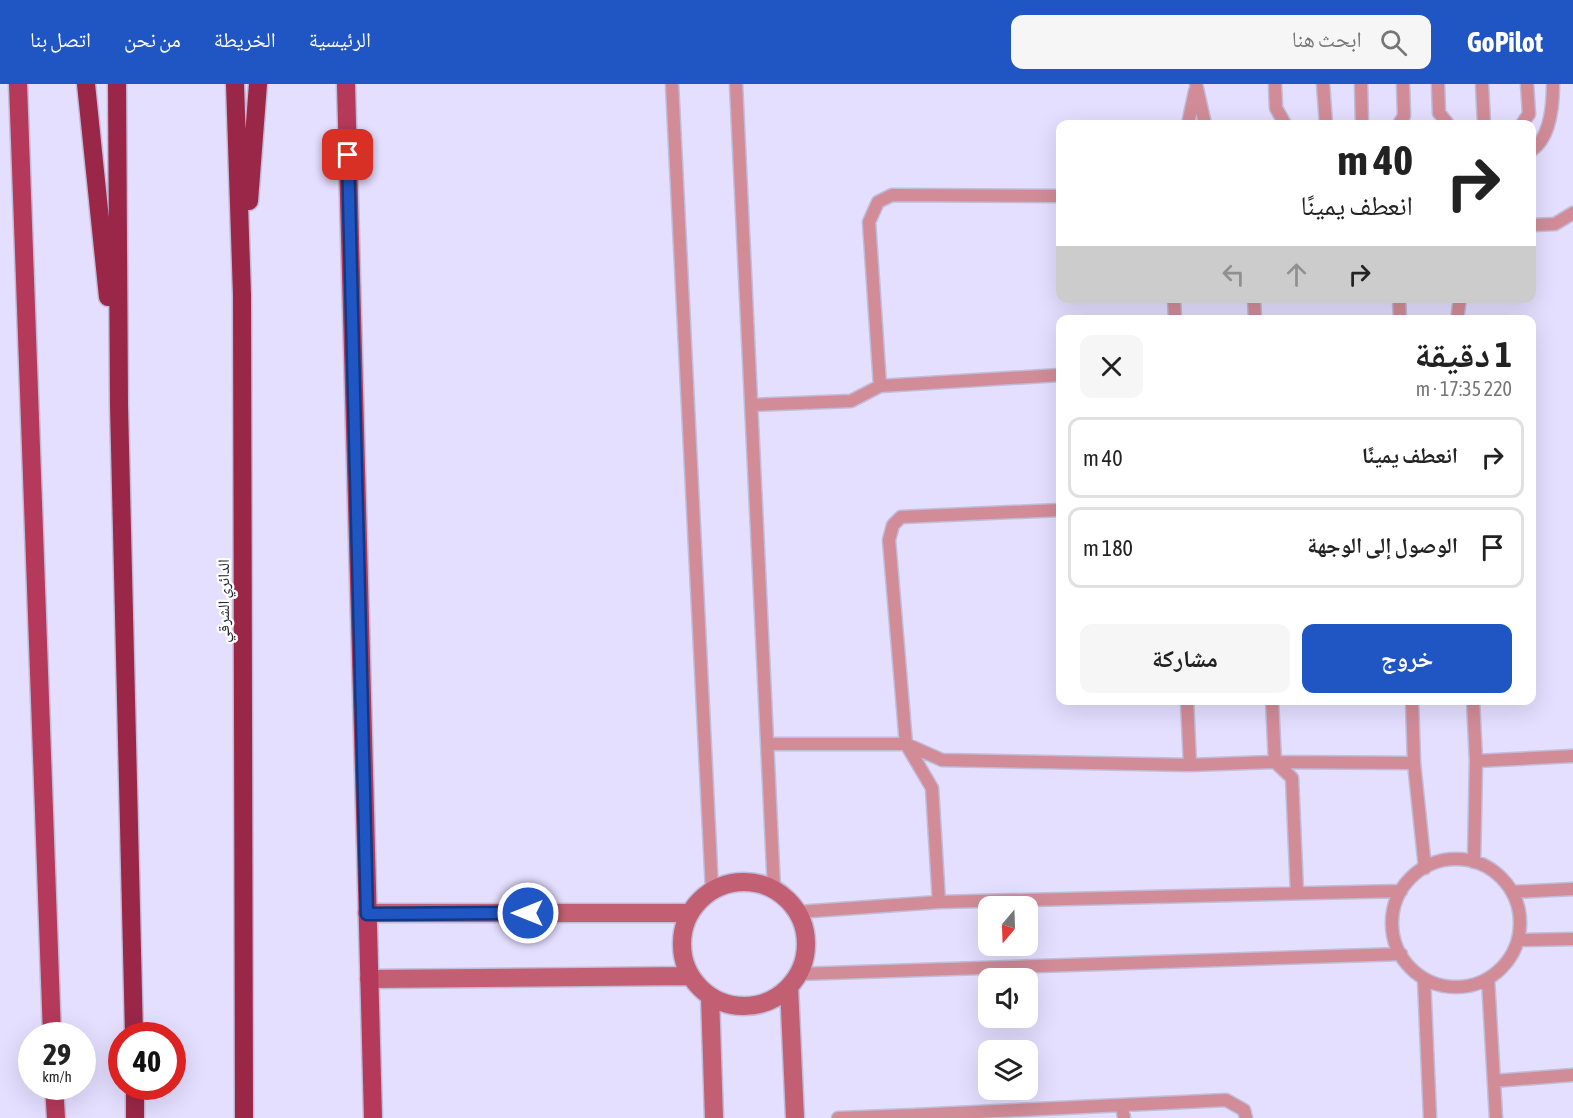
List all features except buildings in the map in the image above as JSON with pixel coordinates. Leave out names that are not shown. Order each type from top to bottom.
[{"type":"highway","points":[[86,84],[119,405]]},
{"type":"highway","points":[[117,84],[119,405],[134,1022]]},
{"type":"highway","name":"الدائري الشرقي","points":[[235,84],[242,295],[244,1118]]},
{"type":"highway","points":[[242,295],[258,84]]},
{"type":"highway","points":[[135,1100],[135,1118]]},
{"type":"main road","points":[[18,84],[52,1022]]},
{"type":"main road","points":[[346,84],[373,1118]]},
{"type":"main road","points":[[55,1100],[56,1118]]},
{"type":"street","points":[[759,883],[774,889],[798,912],[806,943],[805,959],[794,980],[776,998],[760,1004],[743,1006],[726,1003],[710,996],[690,975],[684,961],[681,945],[683,928],[690,913],[699,900],[712,890],[727,884],[759,883]]},
{"type":"street","points":[[367,914],[690,913]]},
{"type":"street","points":[[369,979],[690,975]]},
{"type":"street","points":[[794,980],[795,1118]]},
{"type":"street","points":[[710,996],[714,1118]]},
{"type":"lane","points":[[672,84],[712,890]]},
{"type":"lane","points":[[743,84],[736,84],[774,889]]},
{"type":"lane","points":[[1275,84],[1276,108],[1283,120]]},
{"type":"lane","points":[[1323,84],[1326,120]]},
{"type":"lane","points":[[1361,84],[1362,120]]},
{"type":"lane","points":[[1402,120],[1404,116],[1403,84]]},
{"type":"lane","points":[[1438,84],[1439,113],[1445,120]]},
{"type":"lane","points":[[1482,84],[1484,120]]},
{"type":"lane","points":[[1525,120],[1529,114],[1527,84]]},
{"type":"lane","points":[[1536,144],[1547,129],[1553,105],[1553,84]]},
{"type":"lane","points":[[1189,120],[1194,85]]},
{"type":"lane","points":[[1194,85],[1204,120]]},
{"type":"lane","points":[[880,386],[869,222],[878,202],[892,195],[1056,196]]},
{"type":"lane","points":[[1536,225],[1555,224],[1573,213]]},
{"type":"lane","points":[[751,405],[851,401],[880,386],[1056,375]]},
{"type":"lane","points":[[939,902],[932,788],[906,744],[889,540],[892,525],[901,517],[1056,510]]},
{"type":"lane","points":[[1187,705],[1190,765]]},
{"type":"lane","points":[[1272,705],[1275,762],[1292,778],[1297,893]]},
{"type":"lane","points":[[1412,705],[1414,763],[1425,868]]},
{"type":"lane","points":[[1473,705],[1476,761],[1474,862]]},
{"type":"lane","points":[[767,744],[906,744],[942,760],[1190,765],[1275,762],[1414,763]]},
{"type":"lane","points":[[1476,761],[1573,756]]},
{"type":"lane","points":[[1457,859],[1474,862],[1489,868],[1512,892],[1519,907],[1521,924],[1512,956],[1488,979],[1456,987],[1424,979],[1411,968],[1401,954],[1392,923],[1394,906],[1401,891],[1411,878],[1425,868],[1440,861],[1457,859]]},
{"type":"lane","points":[[1512,892],[1573,889]]},
{"type":"lane","points":[[798,912],[939,902],[1401,891]]},
{"type":"lane","points":[[1518,940],[1573,939]]},
{"type":"lane","points":[[794,980],[1401,954]]},
{"type":"lane","points":[[1424,979],[1430,1118]]},
{"type":"lane","points":[[1488,979],[1496,1118]]},
{"type":"lane","points":[[1494,1081],[1573,1075]]},
{"type":"lane","points":[[838,1118],[1123,1112],[1157,1101],[1226,1100],[1244,1110],[1246,1118]]},
{"type":"route","points":[[348,155],[367,914],[528,913]]}]
